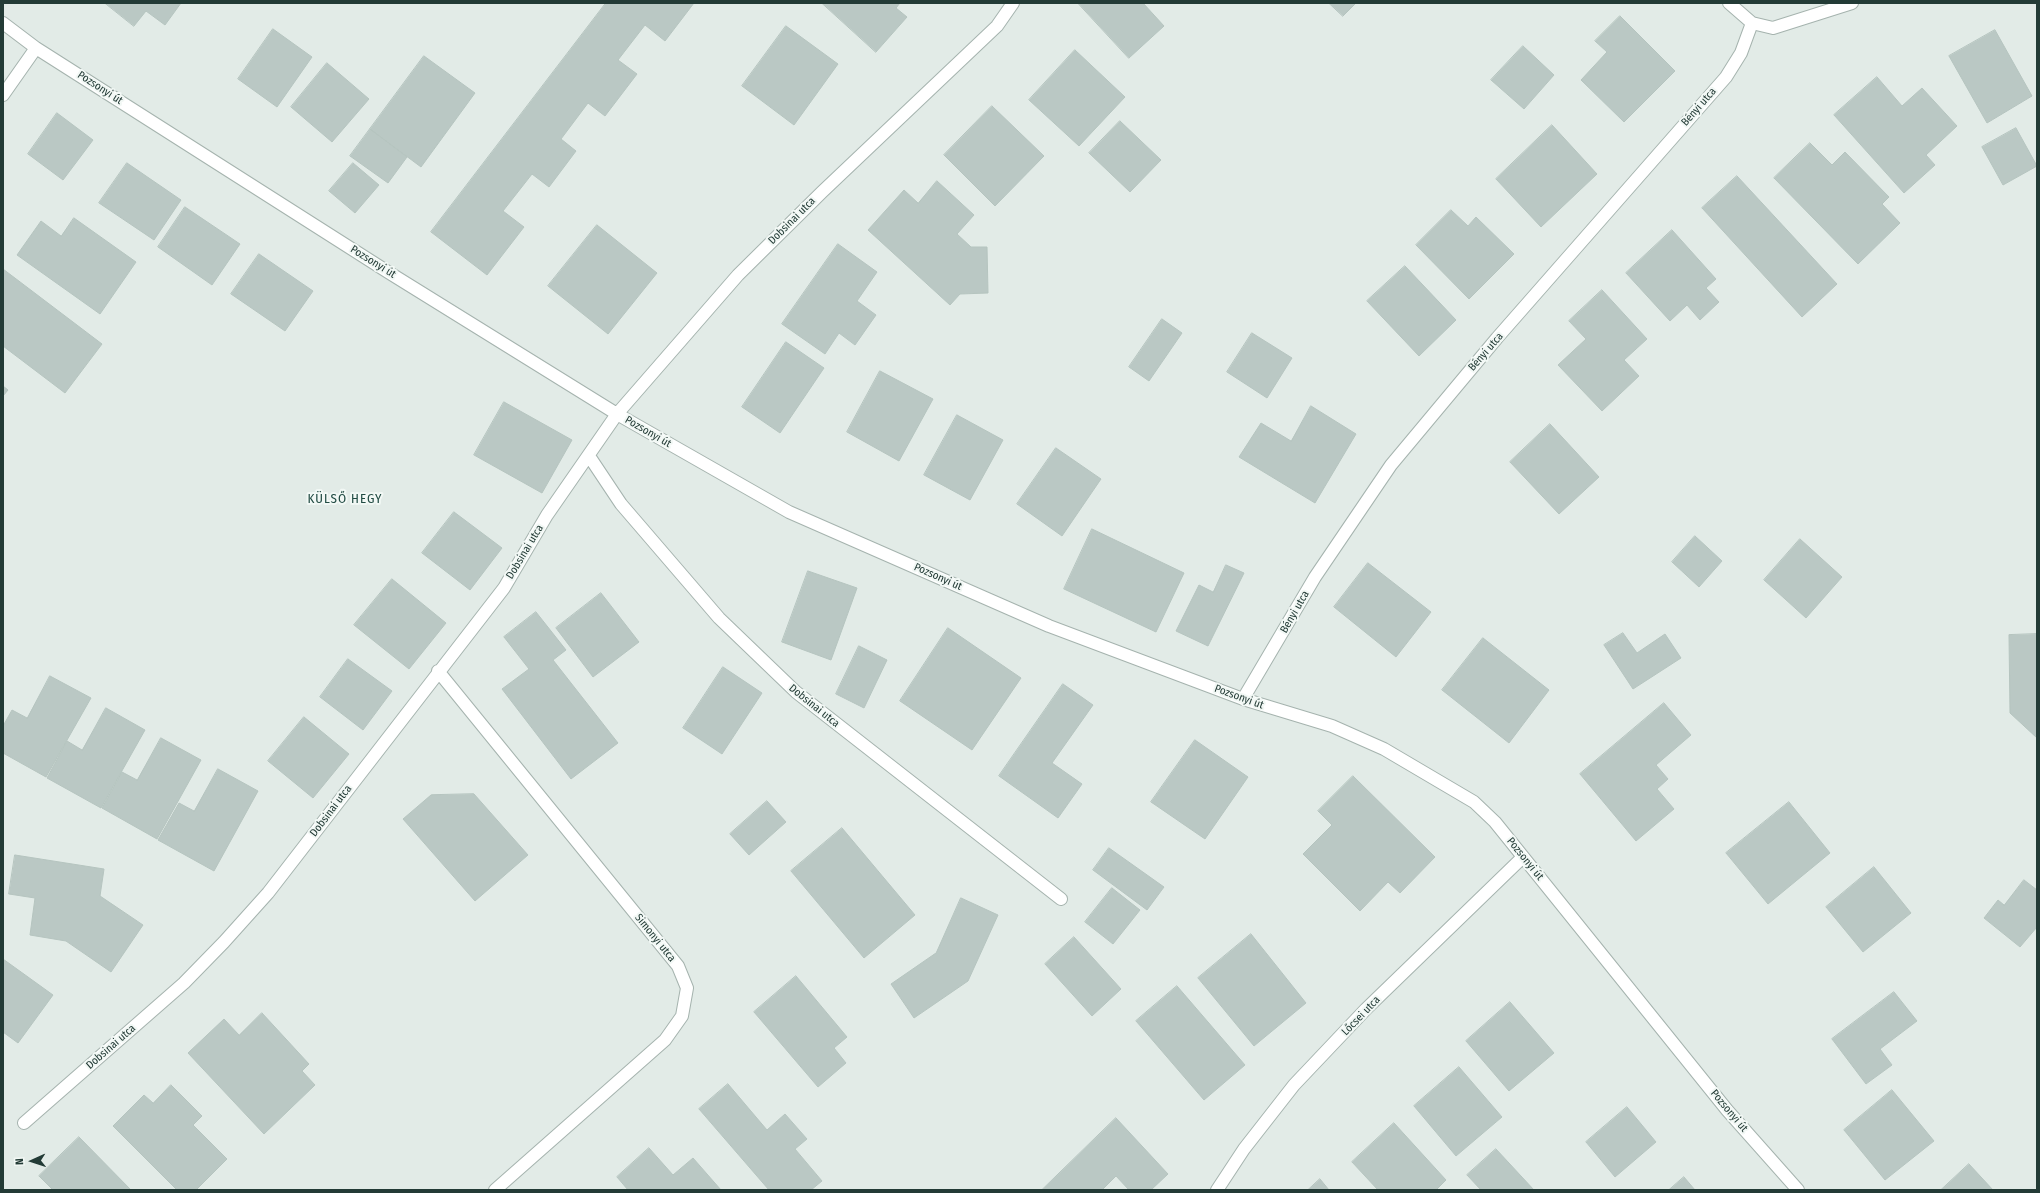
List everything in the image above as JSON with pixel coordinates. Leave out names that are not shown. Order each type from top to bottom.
[{"type":"street","name":"Dobsinai utca","points":[[24,1122],[184,982],[224,942],[268,893],[438,671],[504,588],[547,515],[617,414],[738,275],[822,192],[997,26],[1013,3]]},
{"type":"street","points":[[1729,3],[1752,23],[1773,28],[1852,3]]},
{"type":"street","name":"Pozsonyi út","points":[[3,23],[36,48],[388,272],[617,414],[789,512],[1049,626],[1243,699],[1332,726],[1384,749],[1474,802],[1495,822],[1728,1110],[1798,1190]]},
{"type":"street","name":"Bényi utca","points":[[1243,699],[1315,577],[1391,466],[1497,338],[1726,77],[1741,53],[1752,23]]},
{"type":"street","points":[[3,95],[36,48]]},
{"type":"street","name":"Dobsinai utca","points":[[589,456],[621,504],[719,618],[796,692],[1061,899]]},
{"type":"street","name":"Simonyi utca","points":[[438,671],[678,966],[687,988],[682,1016],[665,1040],[495,1190]]},
{"type":"street","name":"Lőcsei utca","points":[[1216,1190],[1244,1149],[1294,1085],[1366,1009],[1523,857]]},
{"type":"building","points":[[105,3],[181,3],[165,25],[146,11],[134,26]]},
{"type":"building","points":[[606,3],[694,3],[665,41],[645,25],[618,60],[637,74],[605,116],[588,103],[561,139],[576,151],[549,187],[532,174],[503,211],[524,227],[487,275],[431,232]]},
{"type":"building","points":[[822,3],[900,3],[896,8],[907,17],[876,52]]},
{"type":"building","points":[[1078,3],[1143,3],[1164,26],[1129,58]]},
{"type":"building","points":[[1329,3],[1356,3],[1343,16]]},
{"type":"building","points":[[1620,16],[1675,71],[1624,122],[1581,80],[1607,52],[1595,41]]},
{"type":"building","points":[[786,26],[838,64],[794,125],[742,86]]},
{"type":"building","points":[[273,29],[312,57],[277,107],[238,79]]},
{"type":"building","points":[[1995,30],[2032,96],[1987,123],[1949,56]]},
{"type":"building","points":[[1523,46],[1554,75],[1524,109],[1491,80]]},
{"type":"building","points":[[1075,50],[1125,97],[1079,146],[1029,100]]},
{"type":"building","points":[[424,56],[475,93],[421,167],[370,129]]},
{"type":"building","points":[[327,63],[369,99],[332,142],[291,107]]},
{"type":"building","points":[[1877,77],[1902,106],[1922,88],[1957,126],[1926,155],[1935,165],[1904,193],[1834,115]]},
{"type":"building","points":[[992,106],[1044,156],[995,206],[944,155]]},
{"type":"building","points":[[57,113],[93,140],[63,180],[28,154]]},
{"type":"building","points":[[1120,121],[1161,160],[1130,192],[1089,153]]},
{"type":"building","points":[[1552,125],[1597,174],[1541,227],[1496,179]]},
{"type":"building","points":[[2016,128],[2037,166],[2003,185],[1982,147]]},
{"type":"building","points":[[370,129],[407,157],[388,183],[350,156]]},
{"type":"building","points":[[1810,143],[1832,165],[1845,152],[1889,197],[1882,204],[1900,223],[1858,264],[1774,178]]},
{"type":"building","points":[[127,163],[181,200],[154,240],[99,203]]},
{"type":"building","points":[[353,163],[379,185],[355,213],[329,191]]},
{"type":"building","points":[[1737,176],[1837,284],[1802,317],[1702,208]]},
{"type":"building","points":[[937,181],[974,215],[957,234],[971,247],[987,247],[988,293],[960,294],[950,305],[868,230],[904,190],[918,203]]},
{"type":"building","points":[[185,207],[240,244],[212,285],[158,247]]},
{"type":"building","points":[[1451,210],[1468,226],[1476,217],[1514,254],[1469,299],[1416,245]]},
{"type":"building","points":[[74,218],[136,262],[100,314],[17,255],[41,221],[61,236]]},
{"type":"building","points":[[597,225],[657,273],[608,334],[548,286]]},
{"type":"building","points":[[1672,230],[1716,279],[1706,288],[1719,302],[1700,320],[1687,305],[1670,321],[1626,273]]},
{"type":"building","points":[[838,244],[877,272],[857,301],[876,315],[855,345],[839,333],[825,354],[782,324]]},
{"type":"building","points":[[259,254],[313,291],[285,331],[231,294]]},
{"type":"building","points":[[1405,266],[1456,320],[1419,356],[1367,301]]},
{"type":"building","points":[[3,269],[102,344],[65,393],[3,346]]},
{"type":"building","points":[[1602,290],[1647,339],[1624,360],[1639,376],[1602,411],[1558,365],[1586,339],[1569,321]]},
{"type":"building","points":[[1162,319],[1182,333],[1149,381],[1129,367]]},
{"type":"building","points":[[1252,333],[1292,358],[1267,398],[1227,372]]},
{"type":"building","points":[[786,342],[824,368],[780,433],[742,407]]},
{"type":"building","points":[[880,371],[933,399],[899,461],[847,432]]},
{"type":"building","points":[[3,386],[8,390],[3,396]]},
{"type":"building","points":[[504,402],[572,440],[542,493],[474,455]]},
{"type":"building","points":[[1311,406],[1356,434],[1315,503],[1239,457],[1261,423],[1291,441]]},
{"type":"building","points":[[957,415],[1003,440],[970,500],[924,475]]},
{"type":"building","points":[[1550,424],[1599,477],[1559,514],[1510,462]]},
{"type":"building","points":[[1056,448],[1101,479],[1062,536],[1017,504]]},
{"type":"building","points":[[454,512],[502,548],[470,590],[422,553]]},
{"type":"building","points":[[1092,529],[1184,573],[1156,632],[1064,589]]},
{"type":"building","points":[[1695,536],[1722,561],[1699,587],[1672,562]]},
{"type":"building","points":[[1800,539],[1842,577],[1806,618],[1764,580]]},
{"type":"building","points":[[1368,563],[1431,612],[1396,657],[1334,607]]},
{"type":"building","points":[[1226,565],[1244,573],[1208,646],[1176,631],[1199,585],[1213,592]]},
{"type":"building","points":[[808,571],[857,588],[831,660],[782,642]]},
{"type":"building","points":[[392,579],[446,623],[409,669],[354,625]]},
{"type":"building","points":[[601,593],[639,642],[593,677],[556,628]]},
{"type":"building","points":[[536,612],[566,650],[553,660],[618,743],[571,779],[502,689],[529,669],[504,637]]},
{"type":"building","points":[[948,628],[1021,678],[972,750],[900,701]]},
{"type":"building","points":[[1623,633],[1637,653],[1665,634],[1681,658],[1633,689],[1604,645]]},
{"type":"building","points":[[2037,634],[2037,738],[2010,713],[2009,635]]},
{"type":"building","points":[[1483,638],[1549,690],[1509,743],[1442,690]]},
{"type":"building","points":[[859,646],[887,660],[864,708],[836,694]]},
{"type":"building","points":[[348,659],[392,691],[363,730],[320,697]]},
{"type":"building","points":[[723,667],[762,693],[722,754],[683,728]]},
{"type":"building","points":[[50,676],[91,698],[46,777],[3,753],[3,726],[12,710],[27,718]]},
{"type":"building","points":[[1063,684],[1093,705],[1052,763],[1082,784],[1058,818],[999,776]]},
{"type":"building","points":[[1664,703],[1691,735],[1656,765],[1668,779],[1657,789],[1674,809],[1636,841],[1580,774]]},
{"type":"building","points":[[106,708],[145,730],[101,808],[47,778],[67,741],[82,750]]},
{"type":"building","points":[[304,717],[349,754],[313,798],[268,761]]},
{"type":"building","points":[[161,738],[201,760],[157,839],[102,808],[122,772],[137,780]]},
{"type":"building","points":[[1195,740],[1248,777],[1205,839],[1151,802]]},
{"type":"building","points":[[218,769],[258,791],[214,871],[158,840],[179,803],[194,811]]},
{"type":"building","points":[[1353,776],[1435,857],[1400,893],[1388,882],[1360,911],[1303,854],[1332,825],[1318,811]]},
{"type":"building","points":[[474,794],[528,855],[475,901],[403,819],[431,795]]},
{"type":"building","points":[[767,801],[786,822],[749,855],[730,834]]},
{"type":"building","points":[[1789,802],[1830,853],[1768,904],[1726,853]]},
{"type":"building","points":[[842,828],[915,915],[864,958],[791,871]]},
{"type":"building","points":[[1109,848],[1164,887],[1147,910],[1093,870]]},
{"type":"building","points":[[15,855],[104,869],[100,896],[143,925],[111,972],[66,941],[30,935],[35,898],[9,894]]},
{"type":"building","points":[[1874,867],[1911,913],[1863,952],[1826,907]]},
{"type":"building","points":[[2024,880],[2037,890],[2037,927],[2020,947],[1984,918],[1998,900],[2004,905]]},
{"type":"building","points":[[1112,888],[1140,910],[1113,944],[1085,922]]},
{"type":"building","points":[[961,898],[998,915],[968,981],[914,1018],[891,984],[936,953]]},
{"type":"building","points":[[1251,934],[1306,1003],[1254,1046],[1198,978]]},
{"type":"building","points":[[1074,937],[1121,989],[1092,1016],[1045,964]]},
{"type":"building","points":[[3,959],[53,995],[18,1043],[3,1032]]},
{"type":"building","points":[[796,976],[847,1037],[834,1048],[846,1063],[818,1087],[754,1012]]},
{"type":"building","points":[[1177,986],[1245,1065],[1204,1100],[1136,1021]]},
{"type":"building","points":[[1894,992],[1917,1021],[1880,1049],[1892,1065],[1866,1084],[1832,1039]]},
{"type":"building","points":[[1510,1002],[1554,1053],[1509,1091],[1466,1041]]},
{"type":"building","points":[[262,1013],[309,1064],[302,1071],[315,1085],[264,1134],[188,1053],[224,1019],[239,1035]]},
{"type":"building","points":[[1459,1067],[1502,1117],[1456,1156],[1414,1106]]},
{"type":"building","points":[[728,1084],[767,1130],[785,1114],[807,1139],[795,1149],[822,1181],[811,1190],[769,1190],[699,1109]]},
{"type":"building","points":[[171,1085],[202,1116],[193,1125],[227,1159],[196,1190],[177,1190],[113,1126],[144,1095],[153,1103]]},
{"type":"building","points":[[1892,1090],[1934,1141],[1885,1180],[1844,1130]]},
{"type":"building","points":[[1627,1107],[1656,1142],[1615,1177],[1586,1142]]},
{"type":"building","points":[[1116,1118],[1168,1174],[1151,1190],[1129,1190],[1116,1176],[1102,1190],[1042,1190]]},
{"type":"building","points":[[1394,1123],[1446,1180],[1436,1190],[1378,1190],[1352,1162]]},
{"type":"building","points":[[79,1137],[131,1190],[53,1190],[39,1176]]},
{"type":"building","points":[[649,1148],[673,1175],[693,1158],[721,1190],[628,1190],[617,1177]]},
{"type":"building","points":[[1496,1149],[1534,1190],[1481,1190],[1467,1175]]},
{"type":"building","points":[[1969,1164],[1993,1190],[1941,1190]]},
{"type":"building","points":[[1684,1177],[1695,1190],[1669,1190]]},
{"type":"building","points":[[1320,1179],[1329,1190],[1308,1190]]},
{"type":"district","name":"KÜLSŐ HEGY","points":[[345,499]]}]
